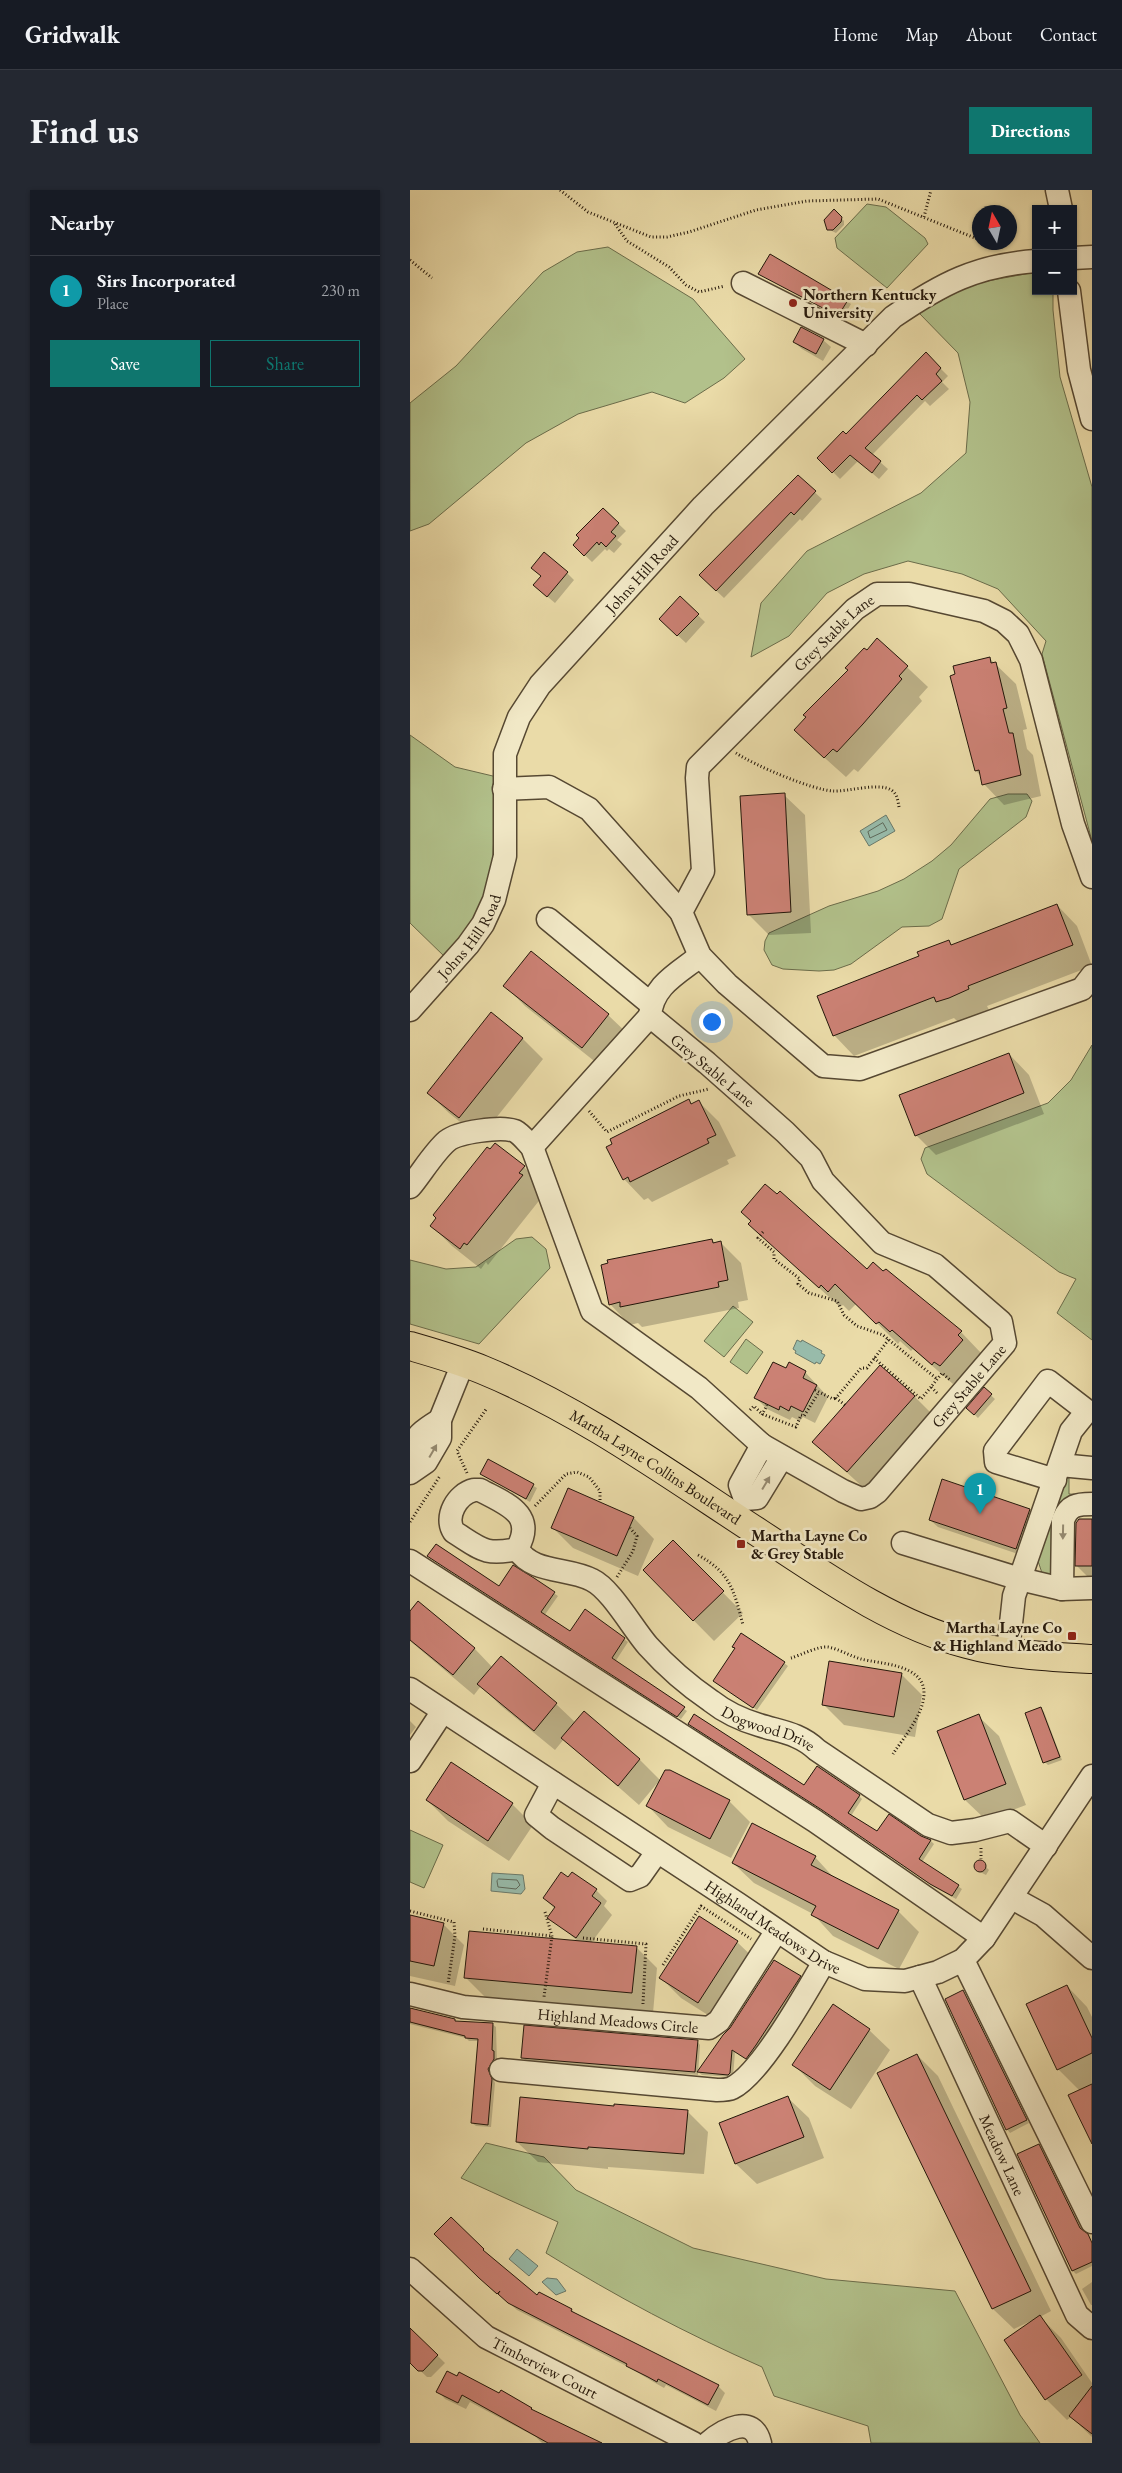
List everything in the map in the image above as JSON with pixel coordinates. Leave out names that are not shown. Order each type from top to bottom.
[{"type":"main road","name":"Martha Layne Collins Boulevard","points":[[410,1346],[463,1363],[509,1381],[572,1413],[740,1508],[873,1605],[930,1632],[967,1644],[1008,1652],[1092,1659]]},
{"type":"street","points":[[1057,190],[1060,205]]},
{"type":"street","points":[[1077,258],[1092,257]]},
{"type":"street","name":"Johns Hill Road","points":[[410,1010],[468,945],[487,916],[494,900],[505,856],[505,754],[519,717],[540,685],[703,506],[893,317],[929,292],[966,275],[1008,263],[1032,261]]},
{"type":"street","points":[[743,283],[866,345]]},
{"type":"street","points":[[1070,295],[1079,370],[1092,419]]},
{"type":"street","name":"Grey Stable Lane","points":[[681,912],[702,871],[698,767],[855,609],[878,594],[909,594],[984,611],[1004,621],[1018,634],[1031,660],[1073,824],[1092,878]]},
{"type":"street","points":[[504,789],[549,787],[589,809],[681,912],[700,956],[727,984],[823,1066],[860,1069],[1082,989],[1092,976]]},
{"type":"street","name":"Grey Stable Lane","points":[[410,1187],[447,1140],[469,1133],[509,1129],[518,1132],[532,1147],[592,1311],[699,1388],[762,1445],[843,1491],[861,1499],[870,1497],[1005,1343],[1001,1322],[935,1265],[882,1243],[823,1181],[811,1158],[548,919]]},
{"type":"street","points":[[532,1147],[650,1010],[662,984],[700,956]]},
{"type":"street","points":[[410,1473],[426,1462],[440,1438],[440,1420],[463,1363]]},
{"type":"street","points":[[410,1453],[411,1446],[421,1431],[440,1420]]},
{"type":"street","points":[[740,1508],[740,1485],[762,1445]]},
{"type":"street","points":[[740,1508],[757,1498],[782,1457]]},
{"type":"street","points":[[1008,1652],[1014,1596],[1057,1472],[1092,1468]]},
{"type":"street","points":[[480,1490],[514,1508],[522,1520],[524,1536],[517,1549],[501,1553],[486,1552],[454,1532],[451,1528],[450,1516],[463,1494],[480,1490]]},
{"type":"street","points":[[1062,1589],[1063,1520],[1067,1511],[1075,1505],[1092,1504]]},
{"type":"street","points":[[903,1543],[1020,1579],[1062,1589],[1092,1588]]},
{"type":"street","name":"Dogwood Drive","points":[[517,1549],[524,1560],[593,1580],[607,1592],[648,1647],[712,1702],[739,1718],[805,1739],[817,1750],[928,1825],[951,1833],[979,1830],[1010,1821],[1046,1846]]},
{"type":"street","points":[[410,1561],[815,1821],[984,1938]]},
{"type":"street","name":"Highland Meadows Drive","points":[[410,1689],[657,1852],[772,1940],[864,1979],[905,1981],[946,1969],[962,1960],[984,1938],[1092,1776]]},
{"type":"street","points":[[410,1761],[443,1711]]},
{"type":"street","points":[[553,1783],[536,1815],[613,1869],[630,1880],[640,1876],[657,1852]]},
{"type":"street","points":[[1012,1898],[1043,1916],[1092,1958]]},
{"type":"street","name":"Highland Meadows Circle","points":[[410,1994],[463,2007],[542,2012],[709,2028],[718,2021],[772,1940]]},
{"type":"street","points":[[962,1960],[1092,2222]]},
{"type":"street","points":[[501,2070],[717,2090],[732,2089],[746,2077],[770,2049],[802,2001],[824,1962]]},
{"type":"street","name":"Meadow Lane","points":[[920,1977],[1077,2315],[1092,2328]]},
{"type":"street","name":"Timberview Court","points":[[410,2269],[486,2337],[692,2443]]},
{"type":"street","points":[[708,2443],[726,2430],[745,2426],[753,2429],[759,2436],[760,2443]]},
{"type":"path","points":[[560,190],[588,212],[652,237],[667,237],[689,232],[756,210],[806,201],[834,199],[878,199],[972,237]]},
{"type":"path","points":[[924,217],[931,190]]},
{"type":"path","points":[[615,224],[627,241],[669,267],[686,285],[699,292],[720,289],[732,283],[743,283]]},
{"type":"path","points":[[410,260],[432,278]]},
{"type":"path","points":[[721,743],[755,764],[822,789],[834,791],[882,787],[891,789],[897,797],[899,807]]},
{"type":"path","points":[[577,1097],[607,1132],[680,1096],[706,1091],[727,1080]]},
{"type":"path","points":[[763,1232],[758,1238],[774,1252],[774,1259],[800,1279],[798,1284],[809,1293],[837,1301],[844,1315],[857,1326],[884,1335],[937,1379]]},
{"type":"path","points":[[836,1398],[861,1368],[866,1368],[889,1340]]},
{"type":"path","points":[[874,1358],[921,1399],[931,1387]]},
{"type":"path","points":[[815,1390],[833,1399],[836,1398],[845,1405]]},
{"type":"path","points":[[738,1423],[754,1406],[762,1414],[796,1427],[801,1414],[804,1416],[819,1392]]},
{"type":"path","points":[[452,1459],[487,1408]]},
{"type":"path","points":[[457,1451],[474,1490]]},
{"type":"path","points":[[522,1520],[566,1474],[577,1472],[588,1477],[600,1490],[600,1502]]},
{"type":"path","points":[[410,1522],[442,1475]]},
{"type":"path","points":[[607,1592],[633,1551],[637,1536],[630,1528]]},
{"type":"path","points":[[698,1555],[716,1564],[734,1590],[742,1625]]},
{"type":"path","points":[[791,1658],[827,1647],[861,1659],[891,1664],[911,1672],[920,1681],[924,1692],[921,1708],[893,1754]]},
{"type":"path","points":[[663,1965],[701,1906],[772,1940]]},
{"type":"path","points":[[410,1911],[454,1922],[455,1936],[445,2002]]},
{"type":"path","points":[[542,2012],[552,1936],[545,1912]]},
{"type":"path","points":[[483,1929],[552,1936]]},
{"type":"path","points":[[583,1938],[646,1944],[642,2022]]},
{"type":"green space","points":[[867,204],[886,207],[925,238],[928,244],[887,288],[837,248],[835,238]]},
{"type":"green space","points":[[608,247],[693,299],[745,359],[724,378],[685,403],[652,392],[578,414],[526,443],[429,524],[410,531],[410,403],[456,366],[543,272],[577,252]]},
{"type":"green space","points":[[1032,273],[1032,295],[1053,295],[1060,377],[1092,487],[1092,841],[1042,654],[1046,641],[998,589],[962,574],[908,561],[864,574],[827,593],[789,636],[751,657],[761,603],[807,551],[921,493],[966,453],[970,402],[958,353],[919,313],[971,284]]},
{"type":"green space","points":[[410,735],[455,767],[497,777],[492,872],[479,913],[446,958],[410,923]]},
{"type":"green space","points":[[1008,794],[1027,794],[1032,801],[1026,817],[959,869],[942,919],[929,926],[902,927],[851,964],[834,970],[783,969],[772,965],[764,950],[765,941],[769,933],[829,906],[878,891],[904,879],[932,861],[951,845],[990,799]]},
{"type":"green space","points":[[1092,1045],[1092,1340],[1057,1313],[1076,1279],[1059,1272],[927,1174],[921,1159],[925,1148],[1048,1103],[1071,1080]]},
{"type":"green space","points":[[532,1237],[546,1249],[550,1268],[479,1344],[410,1324],[410,1260],[446,1269],[476,1267],[516,1239]]},
{"type":"green space","points":[[733,1306],[753,1322],[724,1357],[704,1341]]},
{"type":"green space","points":[[746,1339],[763,1352],[747,1374],[730,1362]]},
{"type":"green space","points":[[1065,1478],[1069,1478],[1069,1494],[1092,1495],[1073,1497],[1055,1572],[1047,1577],[1042,1573],[1038,1561]]},
{"type":"green space","points":[[410,1830],[443,1845],[424,1888],[410,1882]]},
{"type":"green space","points":[[486,2143],[544,2157],[576,2190],[693,2248],[826,2279],[955,2291],[1020,2415],[1040,2443],[871,2443],[868,2426],[774,2396],[762,2367],[652,2314],[546,2253],[558,2222],[461,2178]]},
{"type":"water","points":[[886,815],[895,831],[869,846],[860,831]]},
{"type":"water","points":[[797,1340],[801,1342],[802,1340],[822,1351],[821,1353],[825,1355],[820,1364],[816,1362],[815,1364],[795,1353],[796,1351],[793,1349]]},
{"type":"water","points":[[492,1873],[523,1875],[525,1889],[521,1894],[491,1891]]},
{"type":"water","points":[[517,2249],[538,2266],[529,2276],[509,2259]]},
{"type":"water","points":[[547,2278],[557,2279],[566,2291],[556,2295],[542,2282]]},
{"type":"building","points":[[834,209],[842,217],[841,222],[833,230],[827,230],[824,220]]},
{"type":"building","points":[[770,254],[848,300],[838,316],[758,274]]},
{"type":"building","points":[[801,327],[824,339],[816,354],[793,342]]},
{"type":"building","points":[[926,352],[941,368],[936,374],[942,381],[922,400],[917,395],[865,448],[881,461],[872,473],[850,455],[832,473],[817,458],[843,431],[846,434]]},
{"type":"building","points":[[798,475],[816,491],[794,515],[791,512],[716,591],[699,575]]},
{"type":"building","points":[[603,508],[619,523],[611,532],[616,536],[606,547],[601,542],[599,545],[597,542],[584,556],[573,545],[579,538],[576,535]]},
{"type":"building","points":[[544,552],[568,572],[547,597],[533,585],[541,576],[531,568]]},
{"type":"building","points":[[680,596],[699,614],[677,636],[659,619]]},
{"type":"building","points":[[877,638],[908,666],[899,676],[902,679],[863,724],[837,752],[833,749],[824,758],[794,730],[806,717],[803,715],[848,670],[845,668],[864,648],[867,650]]},
{"type":"building","points":[[990,657],[991,663],[996,662],[1007,708],[1003,709],[1009,733],[1013,733],[1021,775],[982,785],[979,770],[975,771],[950,676],[955,674],[953,666]]},
{"type":"building","points":[[785,793],[791,912],[747,915],[740,796]]},
{"type":"building","points":[[1057,904],[1073,945],[968,986],[969,989],[949,998],[936,1002],[934,997],[833,1036],[817,996],[919,956],[917,952],[949,940],[951,945]]},
{"type":"building","points":[[531,951],[609,1014],[582,1048],[503,986]]},
{"type":"building","points":[[491,1012],[523,1038],[459,1118],[427,1093]]},
{"type":"building","points":[[1009,1053],[1024,1093],[915,1136],[899,1095]]},
{"type":"building","points":[[689,1099],[691,1104],[699,1100],[716,1135],[707,1139],[709,1143],[630,1182],[628,1177],[623,1180],[606,1147],[612,1144],[610,1139]]},
{"type":"building","points":[[495,1143],[525,1166],[519,1173],[523,1175],[467,1245],[464,1243],[460,1249],[430,1226],[436,1218],[433,1215],[487,1147],[490,1149]]},
{"type":"building","points":[[765,1184],[777,1194],[780,1191],[867,1269],[873,1262],[883,1271],[886,1269],[962,1331],[958,1335],[963,1340],[940,1366],[934,1362],[932,1365],[892,1330],[890,1332],[879,1322],[876,1324],[835,1284],[828,1292],[821,1285],[819,1288],[748,1224],[751,1221],[741,1212]]},
{"type":"building","points":[[712,1239],[713,1243],[721,1241],[728,1280],[718,1282],[719,1287],[620,1307],[620,1302],[609,1305],[601,1265],[608,1263],[607,1260]]},
{"type":"building","points":[[773,1362],[786,1368],[789,1362],[806,1371],[803,1378],[817,1385],[803,1412],[791,1406],[789,1411],[780,1406],[779,1410],[754,1398]]},
{"type":"building","points":[[880,1365],[915,1396],[847,1472],[812,1442]]},
{"type":"building","points":[[984,1387],[992,1394],[974,1415],[966,1408]]},
{"type":"building","points":[[488,1459],[534,1484],[526,1499],[480,1474]]},
{"type":"building","points":[[942,1479],[1030,1509],[1016,1549],[929,1520]]},
{"type":"building","points":[[568,1488],[634,1517],[617,1556],[551,1528]]},
{"type":"building","points":[[1079,1519],[1092,1519],[1092,1566],[1075,1566],[1076,1523]]},
{"type":"building","points":[[673,1540],[724,1591],[693,1621],[643,1570]]},
{"type":"building","points":[[436,1544],[499,1586],[513,1565],[534,1578],[555,1592],[541,1612],[570,1631],[585,1609],[625,1638],[612,1658],[685,1707],[677,1717],[427,1556]]},
{"type":"building","points":[[418,1601],[475,1648],[453,1675],[410,1640],[410,1611]]},
{"type":"building","points":[[741,1633],[785,1662],[753,1708],[713,1681],[735,1648],[732,1647]]},
{"type":"building","points":[[501,1656],[557,1703],[534,1731],[477,1684]]},
{"type":"building","points":[[829,1661],[902,1673],[894,1717],[822,1705]]},
{"type":"building","points":[[1041,1707],[1060,1757],[1043,1763],[1025,1713]]},
{"type":"building","points":[[584,1711],[640,1759],[618,1786],[561,1738]]},
{"type":"building","points":[[694,1714],[804,1785],[817,1766],[860,1795],[848,1813],[877,1831],[889,1814],[921,1836],[931,1840],[919,1859],[959,1885],[952,1896],[930,1884],[822,1810],[688,1724]]},
{"type":"building","points":[[979,1714],[1006,1784],[964,1800],[937,1731]]},
{"type":"building","points":[[451,1762],[513,1803],[488,1841],[426,1800]]},
{"type":"building","points":[[665,1770],[670,1770],[730,1800],[710,1839],[646,1806]]},
{"type":"building","points":[[752,1823],[816,1856],[811,1865],[899,1910],[878,1949],[811,1915],[816,1906],[732,1863]]},
{"type":"building","points":[[982,1860],[985,1861],[985,1871],[978,1872],[975,1871],[974,1864],[975,1861]]},
{"type":"building","points":[[561,1872],[568,1877],[572,1872],[597,1889],[592,1896],[601,1903],[576,1938],[547,1918],[555,1907],[543,1898]]},
{"type":"building","points":[[410,1915],[444,1923],[434,1966],[410,1961]]},
{"type":"building","points":[[699,1916],[738,1941],[698,2003],[659,1978]]},
{"type":"building","points":[[469,1931],[637,1946],[632,1993],[464,1978]]},
{"type":"building","points":[[774,1960],[801,1976],[756,2045],[746,2059],[732,2050],[730,2073],[728,2075],[697,2072],[730,2028]]},
{"type":"building","points":[[1067,1985],[1092,2038],[1092,2053],[1057,2070],[1026,2004]]},
{"type":"building","points":[[963,1990],[1027,2120],[1006,2130],[945,1999]]},
{"type":"building","points":[[833,2004],[870,2029],[830,2090],[792,2065]]},
{"type":"building","points":[[410,2008],[455,2019],[455,2021],[493,2023],[492,2050],[494,2051],[494,2059],[488,2069],[492,2079],[488,2125],[471,2123],[478,2039],[465,2038],[465,2036],[410,2022]]},
{"type":"building","points":[[524,2025],[698,2040],[695,2072],[521,2058]]},
{"type":"building","points":[[917,2054],[1031,2291],[992,2309],[877,2073]]},
{"type":"building","points":[[1092,2084],[1092,2144],[1068,2095]]},
{"type":"building","points":[[788,2096],[804,2137],[735,2164],[719,2123]]},
{"type":"building","points":[[520,2097],[614,2106],[614,2104],[688,2110],[684,2154],[588,2147],[588,2149],[516,2142]]},
{"type":"building","points":[[1039,2144],[1080,2228],[1088,2234],[1092,2243],[1092,2262],[1072,2271],[1017,2154]]},
{"type":"building","points":[[451,2217],[483,2250],[537,2295],[539,2292],[572,2309],[571,2311],[719,2385],[708,2405],[658,2379],[657,2382],[626,2366],[627,2364],[508,2303],[498,2294],[500,2291],[497,2294],[434,2234]]},
{"type":"building","points":[[1040,2315],[1082,2375],[1045,2400],[1004,2340]]},
{"type":"building","points":[[410,2328],[438,2355],[423,2371],[418,2371],[410,2363]]},
{"type":"building","points":[[447,2371],[457,2376],[459,2372],[499,2393],[501,2390],[531,2409],[602,2443],[548,2443],[462,2395],[458,2403],[436,2392]]},
{"type":"building","points":[[1092,2386],[1092,2434],[1069,2416]]},
{"type":"place","name":"Northern Kentucky University","points":[[793,303]]},
{"type":"place","name":"Sirs Incorporated","points":[[980,1514]]},
{"type":"place","name":"Martha Layne Co & Grey Stable","points":[[741,1544]]},
{"type":"place","name":"Martha Layne Co & Highland Meado","points":[[1072,1636]]}]
